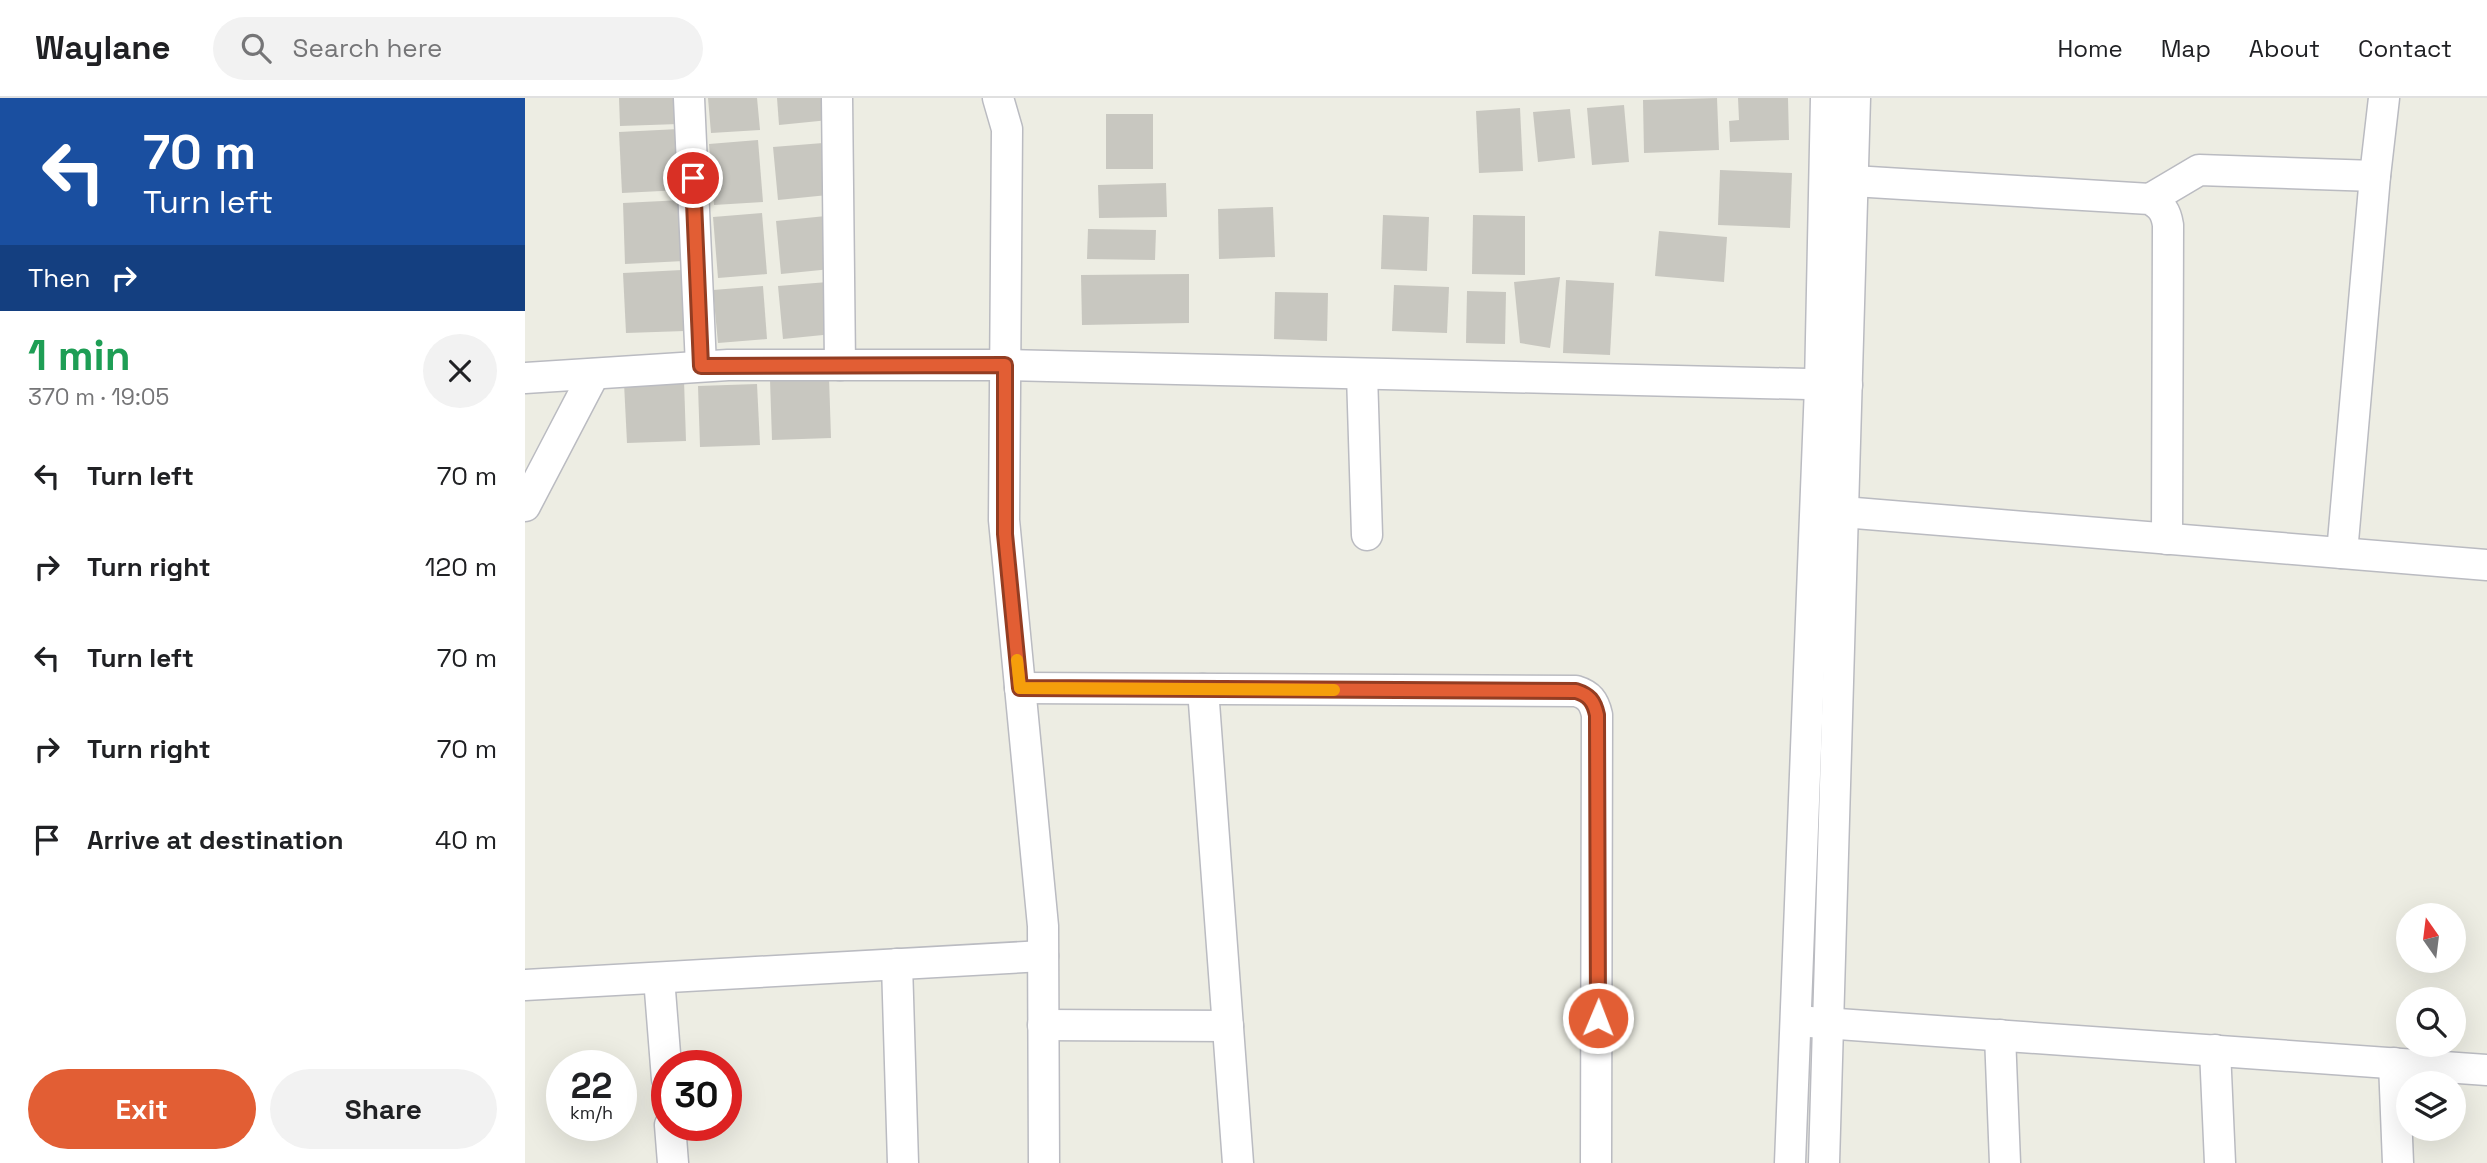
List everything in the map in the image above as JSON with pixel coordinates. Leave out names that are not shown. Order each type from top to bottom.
[{"type":"street","points":[[689,98],[701,366]]},
{"type":"street","points":[[837,98],[840,365]]},
{"type":"street","points":[[998,98],[1007,129],[1005,534],[1043,956],[1044,1163]]},
{"type":"street","points":[[1825,1163],[1843,512],[1833,385],[1826,98]]},
{"type":"street","points":[[1790,1163],[1795,1022],[1833,385],[1853,181],[1856,98]]},
{"type":"street","points":[[2342,553],[2384,98]]},
{"type":"street","points":[[1853,181],[2150,199],[2192,172],[2205,169],[2375,176]]},
{"type":"street","points":[[2150,199],[2166,214],[2168,225],[2167,539]]},
{"type":"street","points":[[525,378],[701,366],[1005,365],[1833,385]]},
{"type":"street","points":[[525,506],[594,374]]},
{"type":"street","points":[[1362,374],[1367,535]]},
{"type":"street","points":[[1843,512],[2487,565]]},
{"type":"street","points":[[1020,688],[1576,691],[1587,695],[1594,703],[1597,715],[1596,1163]]},
{"type":"street","points":[[1203,689],[1238,1163]]},
{"type":"street","points":[[525,985],[1043,956]]},
{"type":"street","points":[[897,964],[903,1163]]},
{"type":"street","points":[[659,978],[665,1050]]},
{"type":"street","points":[[1795,1022],[2487,1070]]},
{"type":"street","points":[[1043,1025],[1228,1026]]},
{"type":"street","points":[[2000,1035],[2005,1163]]},
{"type":"street","points":[[2215,1050],[2220,1163]]},
{"type":"street","points":[[2394,1063],[2398,1163]]},
{"type":"street","points":[[671,1141],[673,1163]]},
{"type":"building","points":[[619,98],[678,98],[679,124],[620,126]]},
{"type":"building","points":[[708,98],[757,98],[760,130],[711,133]]},
{"type":"building","points":[[777,98],[827,98],[829,120],[779,125]]},
{"type":"building","points":[[1717,98],[1719,150],[1644,153],[1643,100]]},
{"type":"building","points":[[1738,98],[1788,98],[1789,140],[1730,142],[1729,121],[1739,120]]},
{"type":"building","points":[[1624,105],[1629,162],[1592,165],[1587,108]]},
{"type":"building","points":[[1520,108],[1523,171],[1479,173],[1476,111]]},
{"type":"building","points":[[1570,109],[1575,158],[1538,162],[1533,112]]},
{"type":"building","points":[[1106,114],[1153,114],[1153,169],[1106,169]]},
{"type":"building","points":[[679,129],[681,190],[622,193],[619,132]]},
{"type":"building","points":[[758,140],[763,202],[714,205],[709,144]]},
{"type":"building","points":[[823,143],[828,195],[778,200],[773,147]]},
{"type":"building","points":[[1720,170],[1792,173],[1790,228],[1718,225]]},
{"type":"building","points":[[1166,183],[1167,217],[1099,218],[1098,185]]},
{"type":"building","points":[[682,200],[684,261],[625,264],[623,203]]},
{"type":"building","points":[[1273,207],[1275,257],[1219,259],[1218,209]]},
{"type":"building","points":[[762,213],[767,274],[718,278],[713,217]]},
{"type":"building","points":[[1383,215],[1429,217],[1427,271],[1381,269]]},
{"type":"building","points":[[1473,215],[1525,216],[1525,275],[1472,274]]},
{"type":"building","points":[[826,216],[831,269],[781,274],[776,221]]},
{"type":"building","points":[[1088,229],[1156,230],[1155,260],[1087,259]]},
{"type":"building","points":[[1659,231],[1727,237],[1724,282],[1655,276]]},
{"type":"building","points":[[682,270],[685,331],[626,333],[623,273]]},
{"type":"building","points":[[1189,274],[1189,323],[1082,325],[1081,275]]},
{"type":"building","points":[[1560,277],[1550,348],[1520,343],[1514,282]]},
{"type":"building","points":[[1566,280],[1614,283],[1610,355],[1563,353]]},
{"type":"building","points":[[828,282],[833,334],[783,339],[778,286]]},
{"type":"building","points":[[1394,285],[1449,287],[1447,333],[1392,331]]},
{"type":"building","points":[[763,286],[767,339],[718,343],[713,290]]},
{"type":"building","points":[[1467,291],[1506,292],[1505,344],[1466,343]]},
{"type":"building","points":[[1275,292],[1328,293],[1327,341],[1274,339]]},
{"type":"building","points":[[829,377],[831,438],[772,440],[770,380]]},
{"type":"building","points":[[684,380],[686,441],[627,443],[624,383]]},
{"type":"building","points":[[757,384],[760,445],[700,447],[698,386]]},
{"type":"slow traffic","points":[[1017,660],[1020,688],[1334,690]]},
{"type":"route","points":[[693,178],[701,366],[1005,365],[1004,520],[1020,688],[1576,691],[1587,695],[1594,703],[1597,715],[1598,1018]]}]
